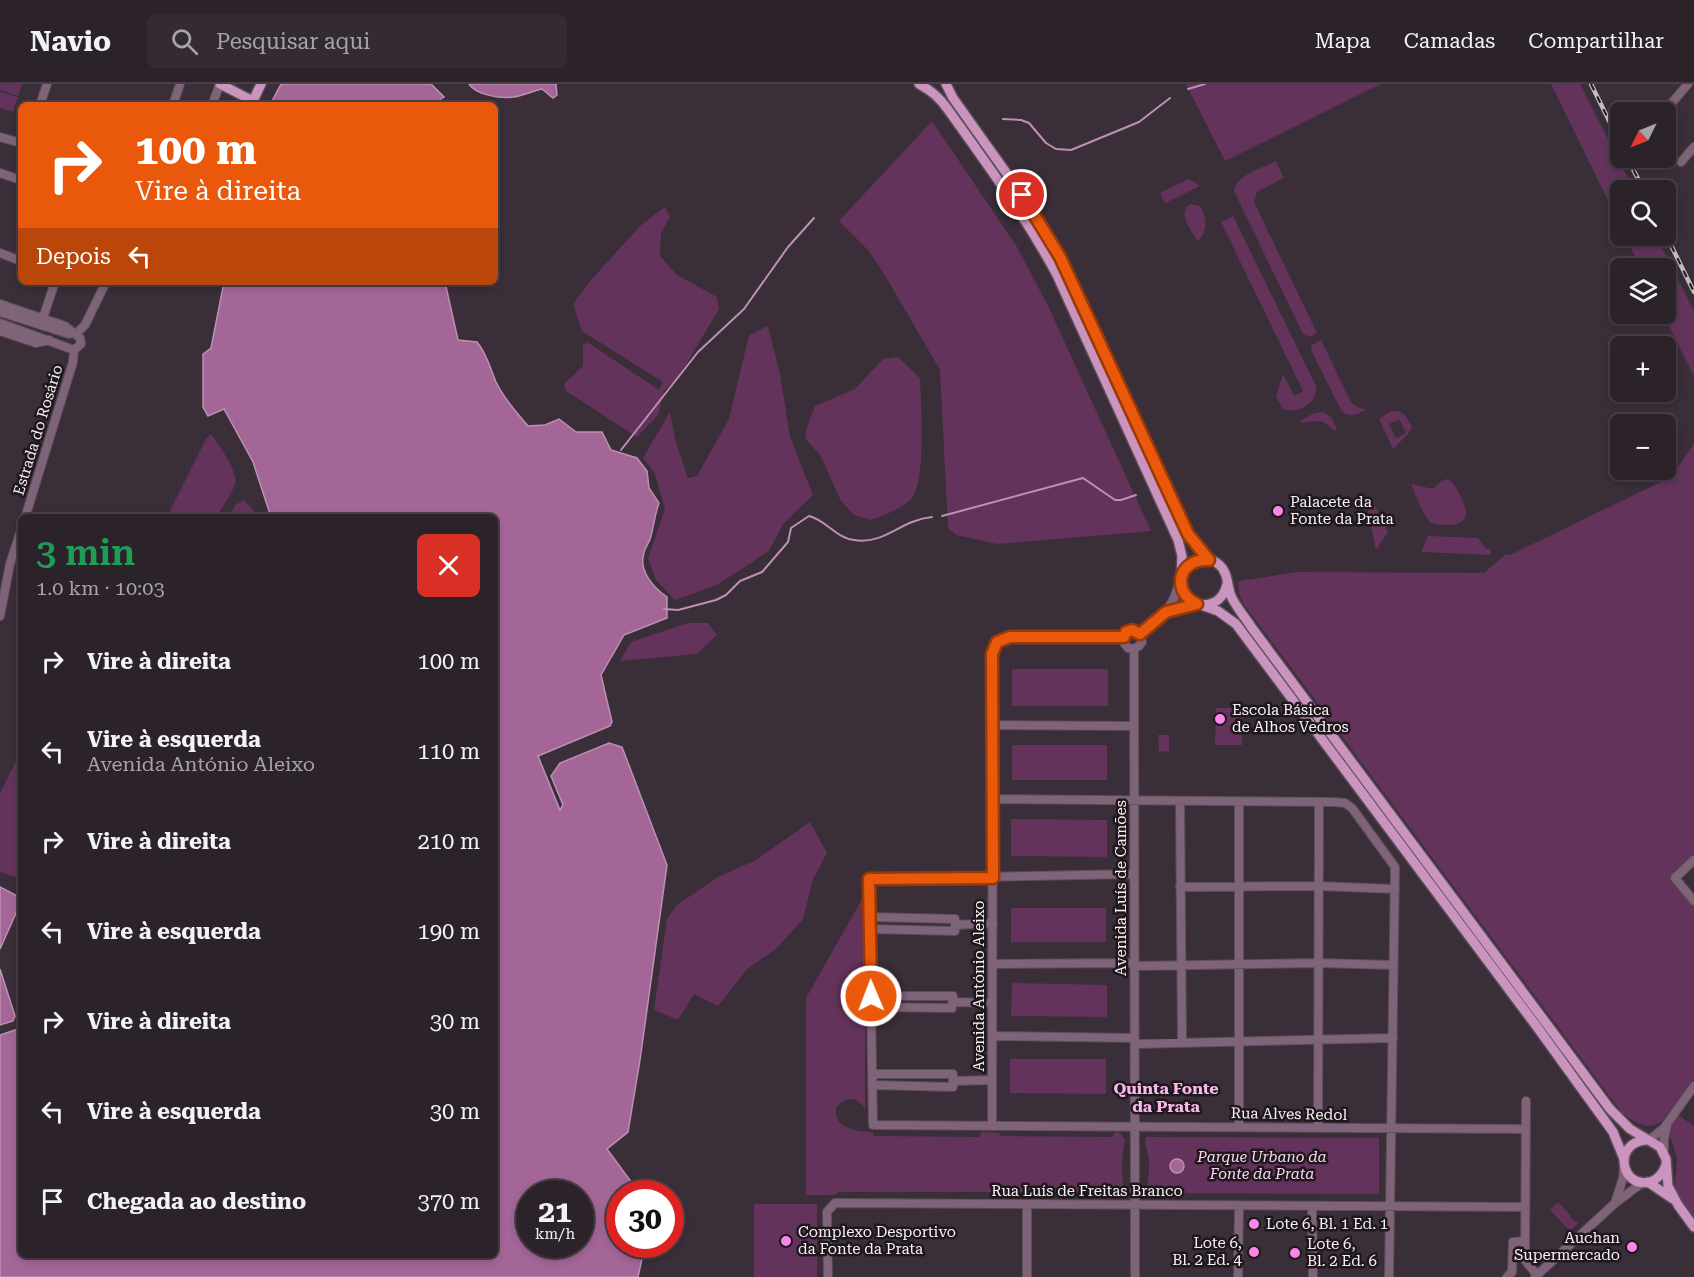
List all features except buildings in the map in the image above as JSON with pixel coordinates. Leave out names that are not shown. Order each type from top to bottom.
[{"type":"main road","points":[[220,84],[253,101],[261,84]]},
{"type":"main road","points":[[919,84],[939,97],[1011,197],[1056,273],[1178,540],[1182,556],[1181,577],[1185,595],[1200,605],[1228,617],[1253,647],[1613,1132],[1630,1176],[1670,1196],[1694,1227]]},
{"type":"main road","points":[[946,84],[953,98],[1022,195],[1060,257],[1188,534],[1209,560]]},
{"type":"main road","points":[[1181,577],[1192,562],[1200,559],[1209,560],[1225,572],[1231,596],[1252,628],[1610,1109],[1620,1121],[1660,1147],[1665,1156],[1668,1186],[1678,1205]]},
{"type":"main road","points":[[1200,605],[1217,602],[1222,597],[1227,584]]},
{"type":"main road","points":[[1624,1161],[1631,1145],[1647,1140]]},
{"type":"main road","points":[[1645,1182],[1655,1180],[1662,1175],[1665,1156]]},
{"type":"street","points":[[41,102],[47,84]]},
{"type":"street","points":[[174,102],[180,84]]},
{"type":"street","points":[[213,102],[220,84]]},
{"type":"street","points":[[1673,102],[1688,84]]},
{"type":"street","points":[[0,137],[18,142]]},
{"type":"street","points":[[1681,162],[1694,147]]},
{"type":"street","points":[[0,173],[18,179]]},
{"type":"street","points":[[0,253],[18,260]]},
{"type":"street","points":[[43,318],[54,285]]},
{"type":"street","points":[[71,349],[65,339],[85,325],[105,285]]},
{"type":"street","points":[[0,304],[65,326],[73,334]]},
{"type":"street","points":[[0,312],[73,334],[80,338],[81,344],[71,349],[0,323]]},
{"type":"street","points":[[0,331],[36,343],[49,340]]},
{"type":"street","name":"Estrada do Rosário","points":[[26,514],[73,362],[71,349]]},
{"type":"street","points":[[0,616],[10,564],[18,539]]},
{"type":"street","points":[[1140,634],[1166,612],[1174,598],[1181,577]]},
{"type":"street","points":[[1166,612],[1200,605]]},
{"type":"street","points":[[1129,631],[1140,634],[1142,642],[1139,646],[1134,649],[1126,646],[1124,637],[1129,631]]},
{"type":"street","name":"Avenida António Aleixo","points":[[992,1126],[991,799],[994,646],[1005,637],[1124,637]]},
{"type":"street","name":"Avenida Luís de Camões","points":[[1134,649],[1135,1277]]},
{"type":"street","points":[[993,725],[1134,726]]},
{"type":"street","points":[[991,799],[1319,802],[1345,803],[1352,808],[1395,867],[1389,1277]]},
{"type":"street","points":[[1180,802],[1182,1042]]},
{"type":"street","points":[[1239,802],[1239,1127]]},
{"type":"street","points":[[1318,1128],[1319,802]]},
{"type":"street","points":[[1694,860],[1675,878],[1694,901]]},
{"type":"street","points":[[872,1074],[953,1074],[953,1087],[872,1085],[869,879],[1134,874]]},
{"type":"street","points":[[1180,887],[1319,886],[1395,889]]},
{"type":"street","points":[[870,917],[955,919],[955,931],[870,929]]},
{"type":"street","points":[[955,925],[993,923]]},
{"type":"street","points":[[993,964],[1319,963],[1393,965]]},
{"type":"street","points":[[871,996],[953,996],[952,1008],[871,1007]]},
{"type":"street","points":[[953,1002],[993,1003]]},
{"type":"street","points":[[992,1036],[1182,1042],[1393,1038]]},
{"type":"street","points":[[953,1081],[992,1080]]},
{"type":"street","name":"Rua Alves Redol","points":[[872,1085],[873,1125],[1526,1129]]},
{"type":"street","points":[[1665,1156],[1665,1131],[1694,1086]]},
{"type":"street","points":[[1526,1101],[1525,1260],[1536,1276],[1614,1204],[1645,1182]]},
{"type":"street","points":[[1647,1140],[1669,1122]]},
{"type":"street","points":[[1614,1204],[1623,1178],[1624,1161]]},
{"type":"street","name":"Rua Luís de Freitas Branco","points":[[828,1277],[827,1212],[835,1203],[1525,1207]]},
{"type":"street","points":[[1027,1205],[1027,1277]]},
{"type":"street","points":[[1238,1277],[1239,1206]]},
{"type":"street","points":[[1312,1206],[1313,1277]]},
{"type":"street","points":[[1507,1277],[1512,1272],[1513,1242],[1524,1241]]},
{"type":"green space","points":[[0,84],[22,84],[18,96],[0,90]]},
{"type":"green space","points":[[1186,84],[1381,84],[1225,161]]},
{"type":"green space","points":[[1551,84],[1580,84],[1610,143],[1610,168],[1623,168],[1629,180],[1610,180],[1610,205]]},
{"type":"green space","points":[[0,92],[18,97],[13,112],[0,108]]},
{"type":"green space","points":[[932,121],[1017,247],[1049,308],[1151,531],[997,544],[956,535],[948,528],[940,370],[869,251],[839,221]]},
{"type":"green space","points":[[1276,161],[1284,178],[1257,192],[1254,202],[1317,333],[1310,337],[1303,334],[1234,191],[1244,176]]},
{"type":"green space","points":[[1189,179],[1200,186],[1165,203],[1160,193]]},
{"type":"green space","points":[[1190,204],[1200,206],[1204,215],[1205,228],[1199,241],[1186,221],[1185,212]]},
{"type":"green space","points":[[665,207],[670,217],[661,233],[660,256],[677,275],[717,297],[719,309],[679,376],[664,391],[658,415],[637,437],[566,391],[564,384],[583,366],[583,346],[587,342],[659,390],[663,382],[582,331],[573,304],[590,281],[641,225]]},
{"type":"green space","points":[[1233,216],[1316,386],[1311,402],[1301,409],[1283,409],[1276,397],[1283,374],[1294,396],[1303,391],[1221,222]]},
{"type":"green space","points":[[1630,246],[1661,246],[1667,258],[1636,258]]},
{"type":"green space","points":[[1676,275],[1694,311],[1694,376],[1668,324],[1676,324]]},
{"type":"green space","points":[[768,326],[780,374],[790,437],[813,495],[783,524],[769,551],[717,585],[675,600],[656,580],[648,558],[665,509],[655,474],[643,458],[670,412],[675,439],[688,478],[697,476],[729,419],[749,335]]},
{"type":"green space","points":[[1321,340],[1351,402],[1366,410],[1350,415],[1341,410],[1311,350],[1312,345]]},
{"type":"green space","points":[[898,357],[920,378],[922,441],[919,475],[912,498],[908,502],[871,520],[854,515],[841,501],[820,455],[805,438],[815,406],[855,389],[883,359]]},
{"type":"green space","points":[[1391,411],[1399,411],[1412,427],[1393,449],[1379,419]],"holes":[[[1399,419],[1406,433],[1396,438],[1389,424]]]},
{"type":"green space","points":[[1323,412],[1331,417],[1337,429],[1334,431],[1320,421],[1302,423],[1299,421],[1315,413]]},
{"type":"green space","points":[[211,434],[234,473],[235,484],[231,493],[218,514],[168,514],[206,439]]},
{"type":"green space","points":[[1694,444],[1694,856],[1673,878],[1694,907],[1694,1078],[1663,1120],[1649,1126],[1639,1124],[1622,1113],[1243,603],[1238,584],[1239,581],[1298,572],[1484,573],[1505,555],[1510,555],[1665,480],[1676,480],[1676,470]]},
{"type":"green space","points":[[1447,479],[1457,489],[1466,515],[1462,522],[1457,524],[1433,524],[1425,515],[1411,484],[1433,489],[1441,481]]},
{"type":"green space","points":[[244,500],[255,514],[230,514],[235,505]]},
{"type":"green space","points":[[1374,503],[1388,532],[1376,550],[1368,511]]},
{"type":"green space","points":[[1428,536],[1478,538],[1486,549],[1490,549],[1491,555],[1421,552]]},
{"type":"green space","points":[[688,623],[708,623],[717,635],[697,654],[620,661],[631,642]]},
{"type":"green space","points":[[1012,669],[1108,669],[1108,706],[1012,706]]},
{"type":"green space","points":[[1216,708],[1242,708],[1242,745],[1215,745]]},
{"type":"green space","points":[[1158,735],[1169,735],[1169,751],[1159,752]]},
{"type":"green space","points":[[1012,745],[1107,745],[1107,780],[1012,780]]},
{"type":"green space","points":[[18,757],[18,878],[0,872],[0,793]]},
{"type":"green space","points":[[1011,819],[1107,820],[1107,857],[1011,856]]},
{"type":"green space","points":[[810,822],[827,853],[813,879],[803,919],[776,949],[747,969],[718,1006],[694,994],[678,1020],[654,1010],[667,919],[677,905],[718,877],[756,860]]},
{"type":"green space","points":[[865,894],[865,1110],[859,1102],[848,1099],[836,1108],[838,1121],[854,1130],[873,1132],[874,1136],[980,1137],[981,1132],[999,1133],[1000,1136],[1113,1137],[1115,1132],[1120,1133],[1125,1140],[1122,1160],[1125,1195],[1123,1198],[1116,1199],[1113,1192],[840,1192],[834,1195],[806,1195],[806,998]]},
{"type":"green space","points":[[1011,908],[1106,908],[1106,942],[1011,942]]},
{"type":"green space","points":[[1012,983],[1107,985],[1107,1017],[1011,1016]]},
{"type":"green space","points":[[1010,1059],[1106,1059],[1106,1094],[1010,1093]]},
{"type":"green space","points":[[1678,1115],[1694,1126],[1694,1219],[1680,1199],[1675,1187],[1677,1158],[1670,1136],[1672,1125]]},
{"type":"green space","name":"Parque Urbano da Fonte da Prata","points":[[1146,1137],[1379,1138],[1379,1194],[1148,1193],[1149,1159]]},
{"type":"green space","points":[[1558,1202],[1571,1216],[1570,1218],[1578,1223],[1570,1231],[1550,1210]]},
{"type":"green space","name":"Complexo Desportivo da Fonte da Prata","points":[[754,1204],[817,1204],[817,1277],[754,1277]]},
{"type":"shaded area","points":[[281,84],[431,84],[444,97],[436,102],[272,102]]},
{"type":"shaded area","points":[[469,84],[556,84],[557,95],[553,98],[542,89],[514,97],[496,97],[477,91]]},
{"type":"shaded area","points":[[223,285],[446,285],[458,340],[477,342],[486,356],[499,388],[528,426],[545,425],[559,419],[576,432],[602,432],[611,450],[637,458],[647,471],[649,488],[659,503],[643,566],[652,584],[667,597],[667,618],[624,635],[601,675],[612,722],[610,726],[538,756],[560,810],[563,805],[551,776],[560,763],[609,743],[622,747],[667,865],[628,1132],[607,1149],[630,1180],[606,1180],[606,1258],[642,1258],[638,1277],[0,1277],[0,1035],[18,1029],[18,1258],[498,1258],[498,514],[270,514],[253,462],[224,409],[208,416],[203,407],[203,354],[211,348]]},
{"type":"shaded area","points":[[0,887],[18,896],[18,909],[0,949]]},
{"type":"shaded area","points":[[0,969],[15,1016],[13,1021],[0,1025]]},
{"type":"shaded area","points":[[1177,1159],[1182,1161],[1184,1166],[1182,1171],[1177,1173],[1172,1171],[1170,1166],[1172,1161]]},
{"type":"waterway","points":[[1188,89],[1205,84]]},
{"type":"waterway","points":[[1003,119],[1029,123],[1046,143],[1056,149],[1071,150],[1139,122],[1170,98]]},
{"type":"waterway","points":[[621,450],[698,352],[744,309],[788,247],[814,218]]},
{"type":"waterway","points":[[942,516],[1083,478],[1115,500],[1136,495]]},
{"type":"waterway","points":[[664,609],[678,610],[716,600],[726,595],[740,581],[762,572],[788,542],[791,528],[809,516],[848,539],[865,541],[884,536],[921,519],[932,517]]},
{"type":"railway","points":[[1591,84],[1610,123]]},
{"type":"railway","points":[[1632,168],[1639,180]]},
{"type":"railway","points":[[1671,246],[1694,292]]},
{"type":"place","name":"Palacete da Fonte da Prata","points":[[1278,511]]},
{"type":"place","name":"Escola Básica de Alhos Vedros","points":[[1220,719]]},
{"type":"place","name":"Lote 6, Bl. 1 Ed. 1","points":[[1254,1224]]},
{"type":"place","name":"Complexo Desportivo da Fonte da Prata","points":[[786,1241]]},
{"type":"place","name":"Auchan Supermercado","points":[[1632,1247]]},
{"type":"place","name":"Lote 6, Bl. 2 Ed. 4","points":[[1254,1252]]},
{"type":"place","name":"Lote 6, Bl. 2 Ed. 6","points":[[1295,1253]]},
{"type":"district","name":"Quinta Fonte da Prata","points":[[1166,1097]]},
{"type":"route","points":[[871,996],[869,879],[993,878],[992,654],[997,642],[1005,637],[1124,637],[1126,632],[1132,630],[1140,634],[1166,612],[1197,604],[1190,601],[1181,588],[1182,574],[1192,562],[1200,559],[1209,560],[1188,534],[1060,257],[1022,195]]}]
